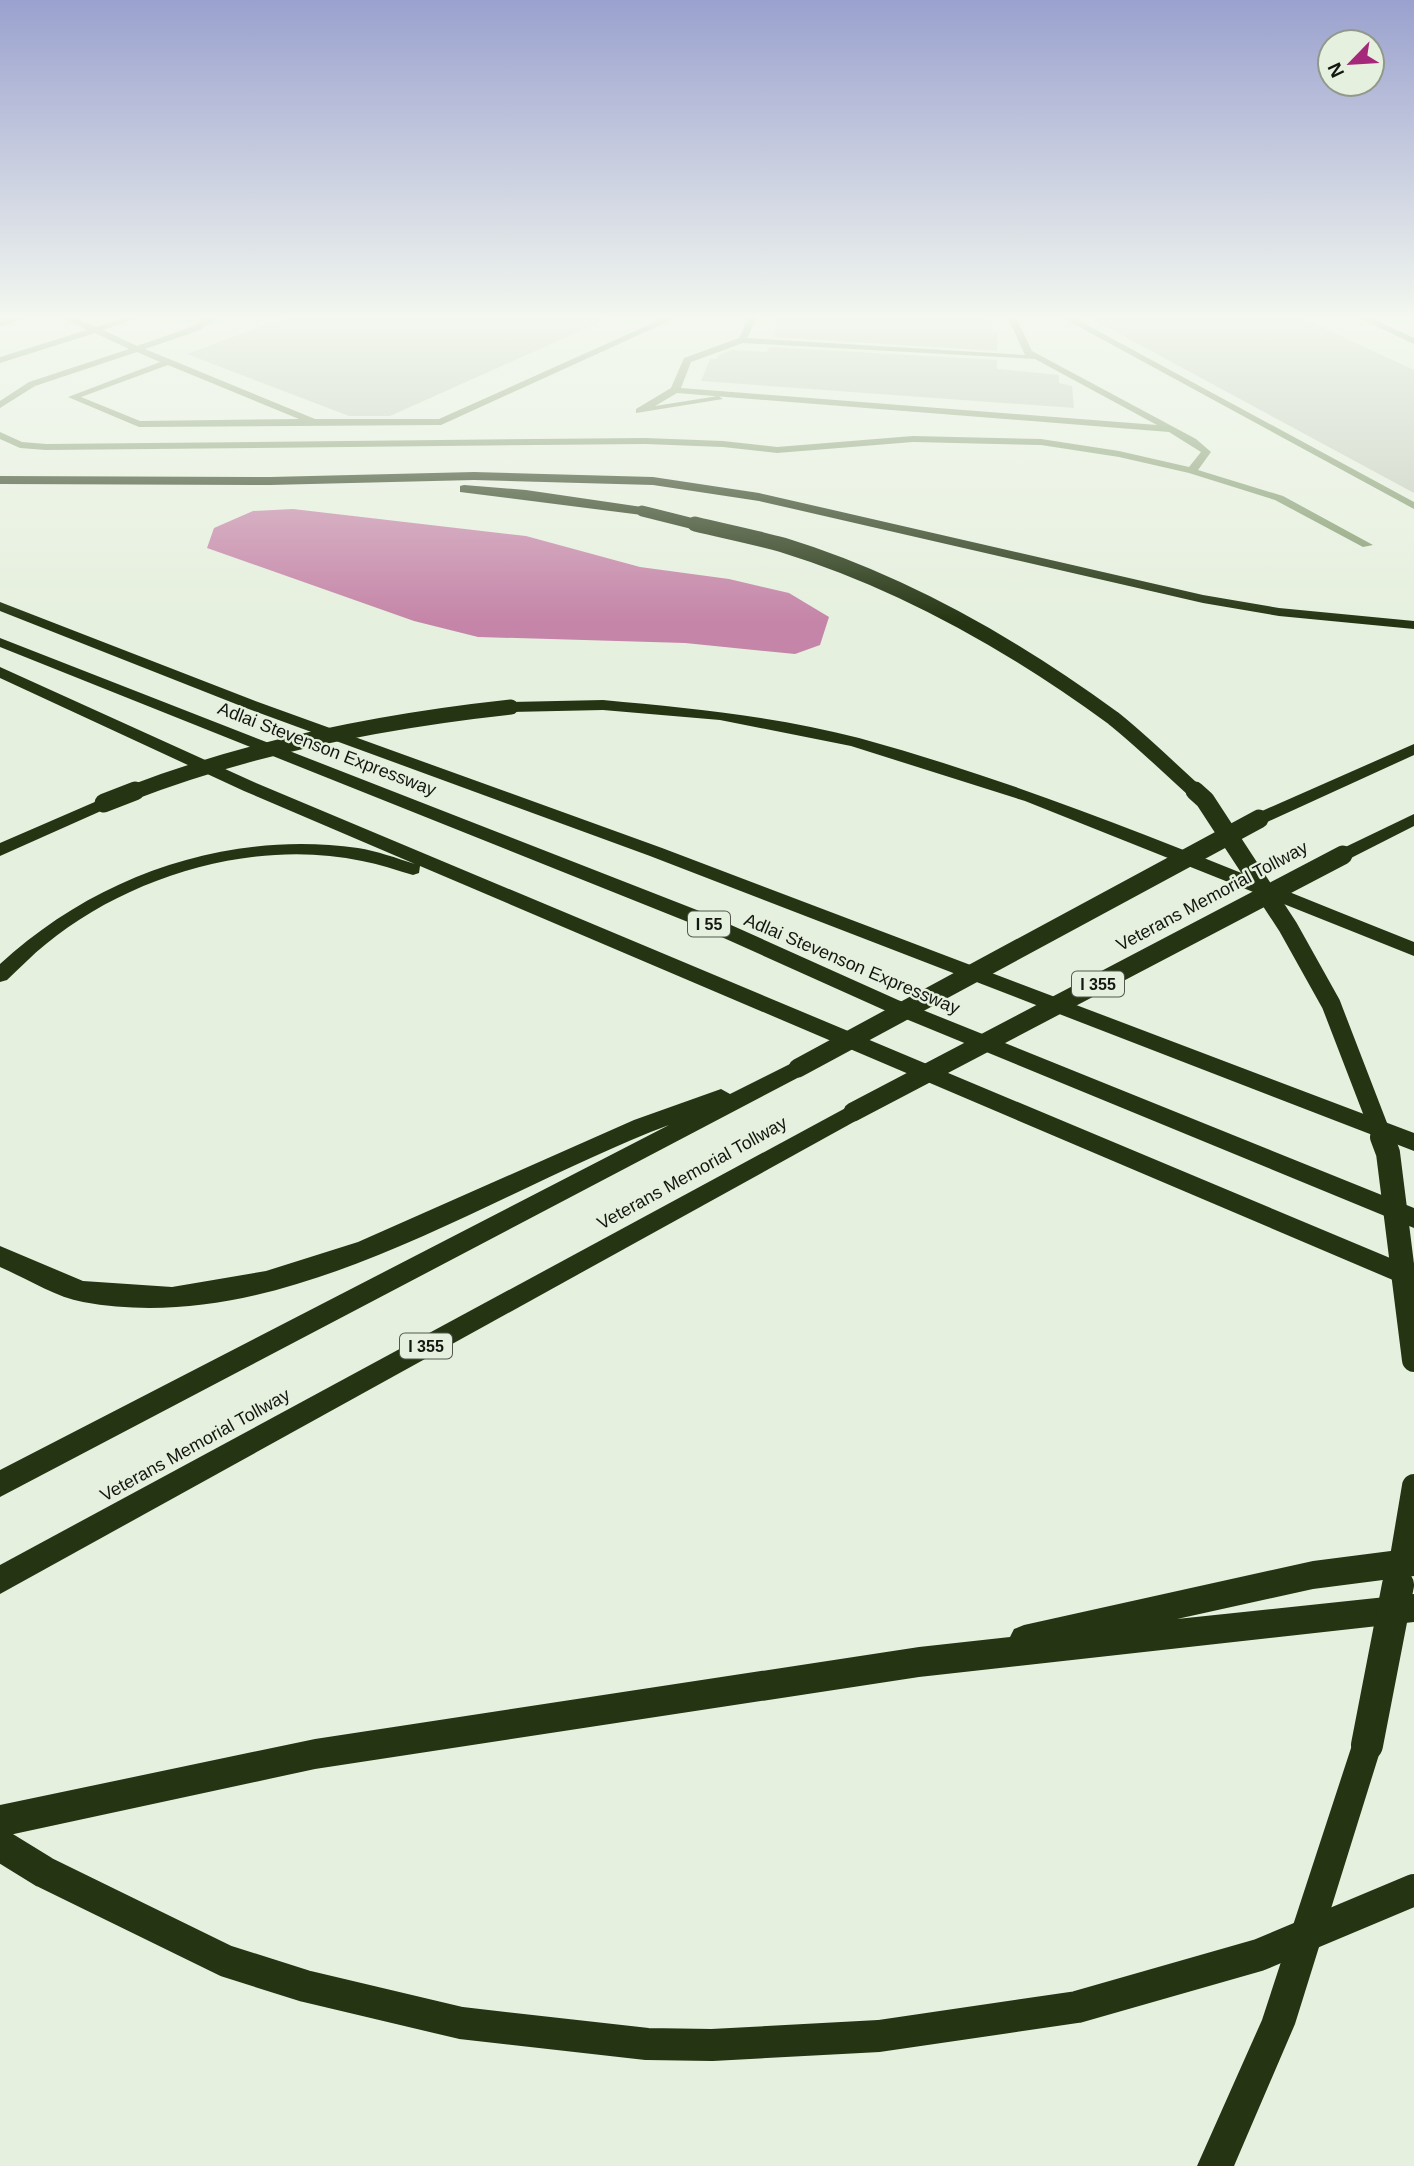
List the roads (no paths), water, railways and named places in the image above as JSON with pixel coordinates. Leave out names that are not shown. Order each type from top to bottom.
[{"type":"highway","points":[[0,480],[270,481],[579,477],[694,486],[759,497],[1203,599],[1291,614],[1414,625]]},
{"type":"highway","points":[[270,481],[526,494],[642,511],[782,545],[862,573],[952,614],[1034,663],[1115,720],[1205,800],[1288,926],[1331,1004],[1388,1153],[1414,1360]]},
{"type":"highway","name":"Adlai Stevenson Expressway","points":[[0,606],[252,705],[656,852],[1414,1142]]},
{"type":"highway","name":"Adlai Stevenson Expressway","points":[[0,642],[695,918],[891,1005],[1414,1218]]},
{"type":"highway","points":[[0,672],[250,787],[1414,1279]]},
{"type":"highway","points":[[0,850],[104,803],[216,761],[300,739],[395,720],[511,707],[603,705],[759,721],[855,742],[1031,797],[1414,948]]},
{"type":"highway","points":[[0,1484],[798,1068],[1259,819],[1414,749]]},
{"type":"highway","name":"Veterans Memorial Tollway","points":[[0,1580],[853,1112],[1414,819]]},
{"type":"highway","points":[[0,975],[18,956],[58,925],[137,883],[211,860],[297,848],[351,852],[396,862],[637,956],[688,970]]},
{"type":"highway","points":[[0,1256],[45,1280],[87,1292],[130,1297],[225,1292],[358,1252],[525,1182],[682,1109],[767,1084]]},
{"type":"highway","points":[[1215,2166],[1278,2024],[1367,1745],[1412,1510],[1414,1486]]},
{"type":"highway","points":[[919,1662],[1313,1575],[1414,1562]]},
{"type":"highway","points":[[0,1821],[315,1754],[919,1662],[1414,1608]]},
{"type":"highway","points":[[0,1845],[44,1872],[226,1961],[292,1982],[387,2008],[461,2023],[647,2044],[712,2045],[879,2036],[1077,2007],[1259,1955],[1414,1890]]},
{"type":"street","points":[[127,419],[139,424],[441,422],[447,419]]},
{"type":"street","points":[[307,419],[314,422]]},
{"type":"street","points":[[1048,419],[1168,429]]},
{"type":"street","points":[[1150,419],[1193,441],[1206,452],[1192,471]]},
{"type":"street","points":[[1254,419],[1414,506]]},
{"type":"street","points":[[0,435],[20,445],[46,447],[645,442],[723,444],[777,450],[913,439],[1041,442],[1119,453],[1192,471],[1279,498],[1367,544]]}]
